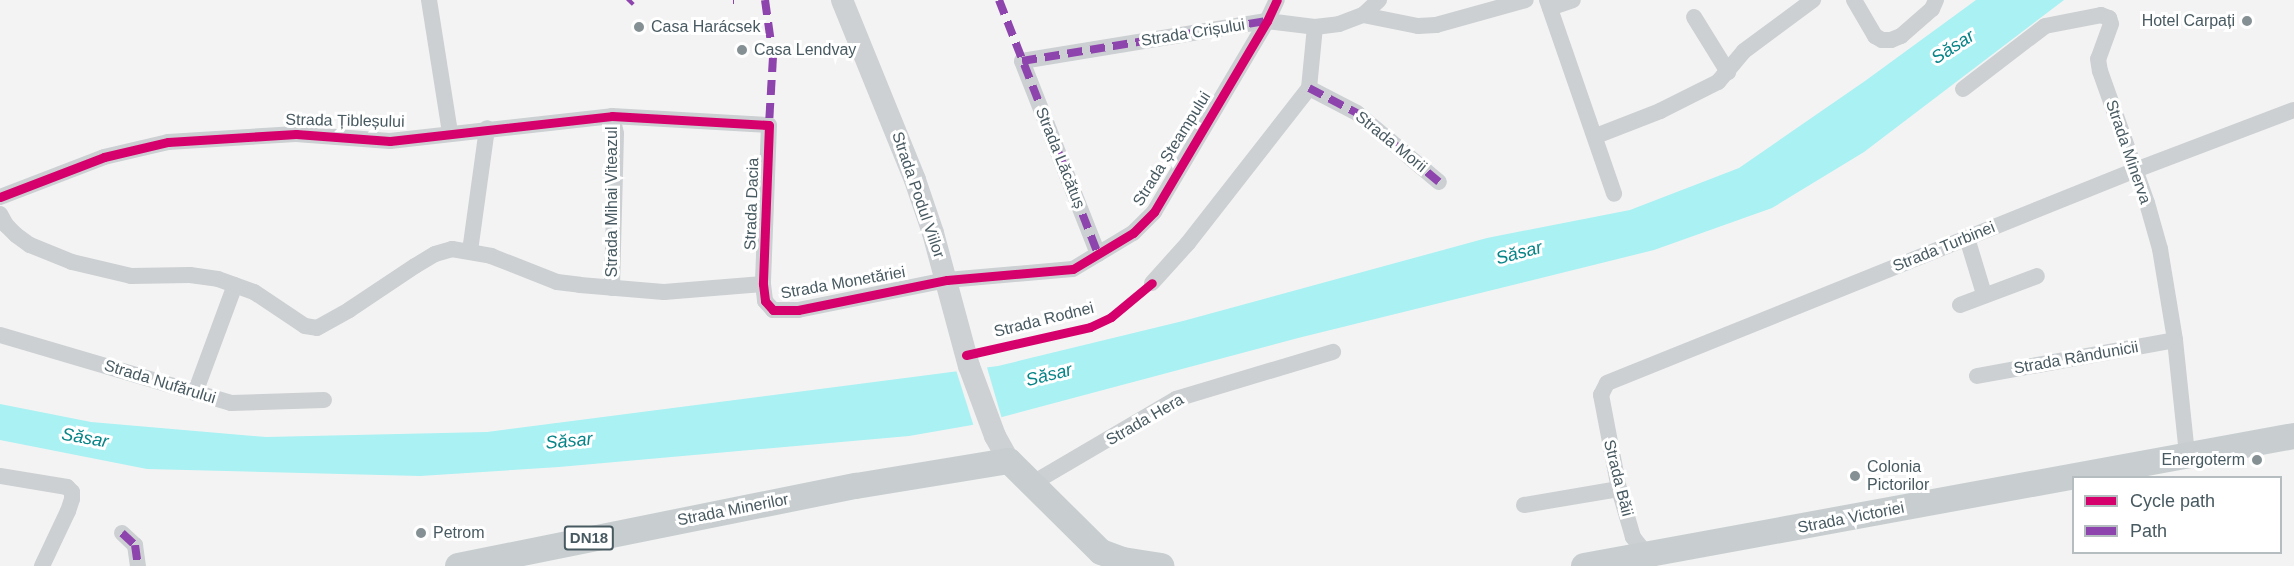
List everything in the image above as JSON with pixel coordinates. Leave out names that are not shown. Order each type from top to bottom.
[{"type":"main road","name":"Strada Podul Viilor","points":[[842,0],[915,180],[947,280],[969,366],[995,436],[1009,461]]},
{"type":"main road","name":"Strada Victoriei","points":[[2081,476],[2294,436]]},
{"type":"main road","points":[[1009,461],[1101,552],[1123,563],[1162,566]]},
{"type":"main road","name":"Strada Minerilor","points":[[458,566],[866,484],[1009,461]]},
{"type":"main road","name":"Strada Victoriei","points":[[1584,566],[1650,561],[2072,478]]},
{"type":"street","points":[[429,0],[450,132]]},
{"type":"street","name":"Strada Șteampului","points":[[947,280],[1073,269],[1133,233],[1154,212],[1267,21],[1277,0]]},
{"type":"street","points":[[1363,15],[1379,0]]},
{"type":"street","points":[[1363,15],[1418,26],[1436,25],[1526,0]]},
{"type":"street","points":[[1573,0],[1548,4],[1596,136],[1614,194]]},
{"type":"street","points":[[1596,136],[1696,94],[1718,82],[1743,51],[1813,0]]},
{"type":"street","points":[[1854,0],[1875,36],[1882,40],[1891,40],[1901,36],[1932,9],[1936,0]]},
{"type":"street","name":"Strada Crișului","points":[[1022,62],[1267,21],[1315,27],[1339,24],[1363,15]]},
{"type":"street","name":"Strada Minerva","points":[[1963,89],[2046,26],[2101,15],[2109,18],[2111,24],[2098,59],[2160,249],[2175,340],[2187,455]]},
{"type":"street","points":[[1694,17],[1728,72]]},
{"type":"street","points":[[1152,283],[1188,243],[1309,88],[1315,27]]},
{"type":"street","name":"Strada Lăcătuș","points":[[1022,62],[1098,254]]},
{"type":"street","name":"Strada Morii","points":[[1309,88],[1357,113],[1438,182]]},
{"type":"street","name":"Strada Turbinei","points":[[1601,394],[1607,383],[2133,171],[2294,110]]},
{"type":"street","name":"Strada Țibleșului","points":[[0,197],[104,158],[168,142],[296,134],[390,141],[450,132],[612,116],[769,125]]},
{"type":"street","name":"Strada Mihai Viteazul","points":[[612,116],[616,134],[612,288]]},
{"type":"street","name":"Strada Dacia","points":[[763,284],[769,125]]},
{"type":"street","points":[[470,251],[487,129]]},
{"type":"street","name":"Strada Monetăriei","points":[[0,214],[6,225],[23,240],[72,262],[131,276],[190,275],[218,279],[254,292],[305,326],[317,328],[330,322],[435,254],[452,249],[470,251],[557,282],[664,292],[702,291],[763,284],[765,301],[773,310],[784,311],[947,280]]},
{"type":"street","points":[[1967,238],[1984,294]]},
{"type":"street","points":[[1960,305],[1984,294],[2037,276]]},
{"type":"street","points":[[195,393],[235,285]]},
{"type":"street","name":"Strada Nufărului","points":[[0,335],[243,405],[324,400]]},
{"type":"street","name":"Strada Rândunicii","points":[[1977,376],[2175,340]]},
{"type":"street","name":"Strada Hera","points":[[1033,483],[1176,399],[1333,352]]},
{"type":"street","name":"Strada Băii","points":[[1601,394],[1619,489],[1633,537],[1650,561]]},
{"type":"street","points":[[0,476],[67,487],[72,492],[70,505],[42,566]]},
{"type":"street","points":[[1524,505],[1619,489]]},
{"type":"street","points":[[122,533],[135,545],[138,566]]},
{"type":"water","name":"Săsar","points":[[1976,0],[2064,0],[1864,152],[1772,208],[1654,250],[1298,338],[972,425],[909,436],[559,467],[420,476],[147,469],[0,440],[0,404],[91,422],[266,437],[487,432],[998,366],[1183,321],[1487,238],[1630,210],[1739,168],[1865,81]]},
{"type":"pier","points":[[986,364],[1002,419],[974,427],[956,370]]},
{"type":"marked path","points":[[629,3],[632,0]]},
{"type":"marked path","points":[[765,0],[773,57],[769,125]]},
{"type":"marked path","points":[[999,0],[1098,254]]},
{"type":"marked path","points":[[1022,61],[1267,21]]},
{"type":"marked path","points":[[1309,88],[1357,113],[1439,182]]},
{"type":"marked path","points":[[122,533],[135,545],[138,566]]},
{"type":"cycle path","points":[[0,197],[104,157],[168,142],[296,134],[390,141],[612,116],[769,125],[763,284],[765,301],[773,310],[798,310],[947,280],[1073,269],[1133,233],[1154,212],[1267,21],[1277,0]]},
{"type":"cycle path","name":"Strada Rodnei","points":[[966,355],[1090,327],[1111,317],[1152,283]]},
{"type":"place","name":"Hotel Carpați","points":[[2247,21]]},
{"type":"place","name":"Casa Harácsek","points":[[639,27]]},
{"type":"place","name":"Casa Lendvay","points":[[742,50]]},
{"type":"place","name":"Energoterm","points":[[2257,460]]},
{"type":"place","name":"Colonia Pictorilor","points":[[1855,476]]},
{"type":"place","name":"Petrom","points":[[421,533]]}]
